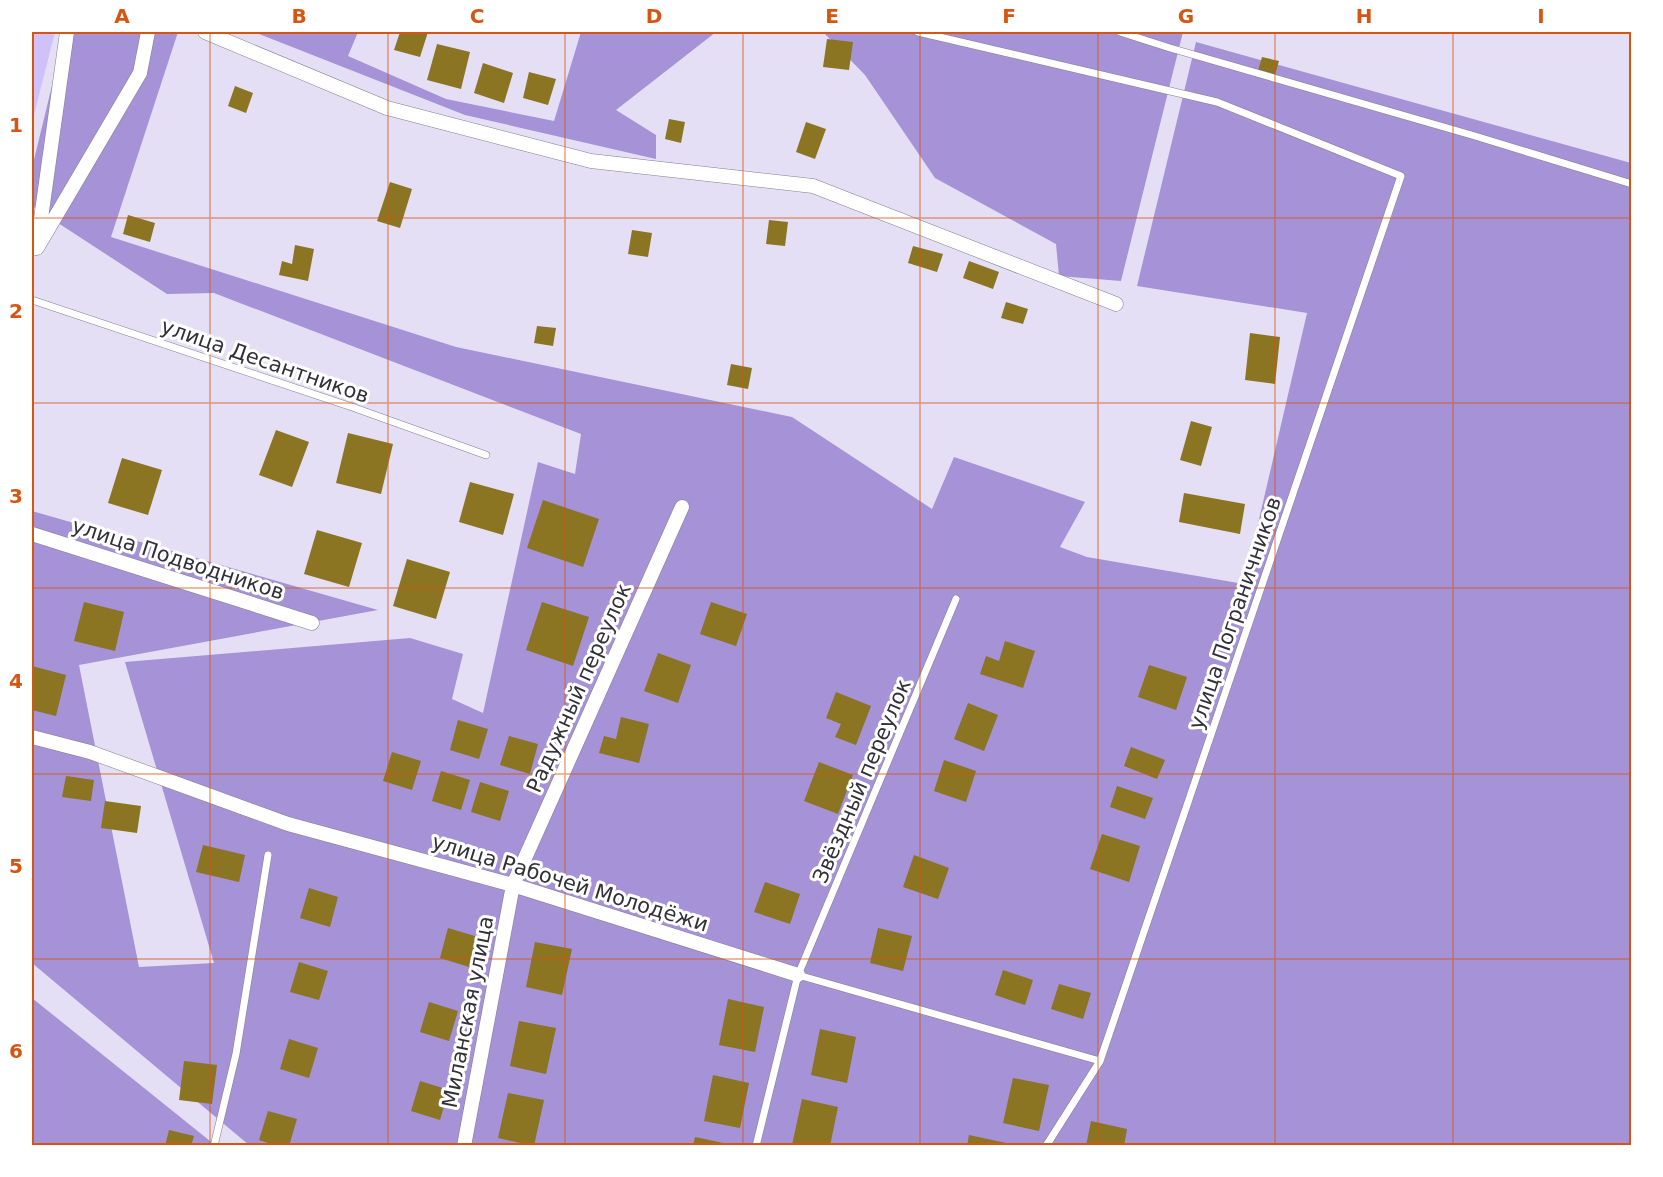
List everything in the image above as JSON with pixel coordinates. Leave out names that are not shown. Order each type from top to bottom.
[{"type":"street","points":[[34,249],[67,32]]},
{"type":"street","points":[[34,249],[140,73],[148,32]]},
{"type":"street","points":[[205,32],[387,108],[591,161],[813,186],[1116,304]]},
{"type":"street","name":"Радужный переулок","points":[[513,885],[682,507]]},
{"type":"street","name":"улица Подводников","points":[[32,534],[312,623]]},
{"type":"street","name":"улица Рабочей Молодёжи","points":[[32,737],[90,752],[288,824],[513,885],[798,975]]},
{"type":"street","name":"Миланская улица","points":[[464,1146],[513,885]]},
{"type":"lane","name":"улица Пограничников","points":[[918,32],[1217,102],[1401,176],[1100,1061],[1046,1146]]},
{"type":"lane","points":[[1120,32],[1632,184]]},
{"type":"lane","name":"улица Десантников","points":[[32,300],[352,407],[486,455]]},
{"type":"lane","name":"Звёздный переулок","points":[[756,1146],[798,975],[956,599]]},
{"type":"lane","points":[[214,1146],[236,1054],[268,855]]},
{"type":"lane","name":"улица Рабочей Молодёжи","points":[[798,975],[1100,1061]]},
{"type":"shaded area","points":[[32,32],[55,32],[32,123]]},
{"type":"shaded area","points":[[65,32],[178,32],[111,237],[456,347],[792,417],[932,509],[954,457],[1085,502],[1060,547],[1087,557],[1244,584],[1307,313],[1137,286],[1196,42],[1631,163],[1631,1145],[249,1145],[32,963],[32,511],[378,610],[79,665],[139,967],[214,963],[125,662],[410,638],[463,654],[452,699],[483,713],[538,462],[575,474],[581,434],[214,293],[167,294],[32,206],[32,168]]},
{"type":"shaded area","points":[[254,32],[358,32],[348,56],[446,99],[554,121],[581,32],[716,32],[616,110],[656,135],[656,159],[465,115]]},
{"type":"shaded area","points":[[823,32],[1183,32],[1121,281],[1059,276],[1056,244],[935,178],[865,75]]},
{"type":"shaded area","points":[[32,998],[215,1145],[32,1145]]},
{"type":"building","points":[[400,32],[428,32],[420,57],[394,50]]},
{"type":"building","points":[[827,39],[853,42],[849,70],[823,67]]},
{"type":"building","points":[[437,44],[470,52],[461,89],[427,80]]},
{"type":"building","points":[[1262,57],[1279,61],[1275,75],[1258,71]]},
{"type":"building","points":[[483,63],[513,73],[504,103],[474,93]]},
{"type":"building","points":[[529,72],[556,79],[548,105],[523,98]]},
{"type":"building","points":[[235,86],[253,93],[246,113],[228,106]]},
{"type":"building","points":[[669,119],[685,122],[681,143],[665,139]]},
{"type":"building","points":[[806,122],[826,129],[815,159],[796,152]]},
{"type":"building","points":[[390,182],[412,189],[400,228],[377,221]]},
{"type":"building","points":[[128,215],[155,223],[150,242],[123,234]]},
{"type":"building","points":[[769,220],[788,222],[785,246],[766,244]]},
{"type":"building","points":[[632,230],[652,233],[648,257],[628,254]]},
{"type":"building","points":[[295,245],[314,249],[308,281],[279,275],[282,261],[292,264]]},
{"type":"building","points":[[913,246],[943,254],[937,272],[908,263]]},
{"type":"building","points":[[969,261],[999,272],[993,289],[963,278]]},
{"type":"building","points":[[1006,302],[1028,309],[1023,324],[1001,318]]},
{"type":"building","points":[[537,326],[556,328],[553,346],[534,343]]},
{"type":"building","points":[[1250,333],[1280,337],[1275,384],[1245,380]]},
{"type":"building","points":[[731,364],[752,368],[748,389],[727,385]]},
{"type":"building","points":[[1191,421],[1212,427],[1201,466],[1180,460]]},
{"type":"building","points":[[276,430],[309,442],[292,487],[259,475]]},
{"type":"building","points":[[348,433],[393,444],[381,494],[336,483]]},
{"type":"building","points":[[122,458],[162,470],[148,515],[108,503]]},
{"type":"building","points":[[470,482],[514,494],[503,535],[459,522]]},
{"type":"building","points":[[1184,493],[1245,504],[1240,534],[1179,522]]},
{"type":"building","points":[[543,500],[599,519],[583,567],[527,548]]},
{"type":"building","points":[[317,530],[362,543],[349,587],[304,574]]},
{"type":"building","points":[[407,559],[450,572],[436,619],[393,606]]},
{"type":"building","points":[[84,602],[124,612],[115,651],[74,641]]},
{"type":"building","points":[[542,602],[589,617],[573,666],[526,650]]},
{"type":"building","points":[[711,602],[747,614],[736,646],[700,634]]},
{"type":"building","points":[[1005,641],[1035,651],[1023,688],[980,674],[986,656],[999,661]]},
{"type":"building","points":[[658,653],[691,665],[678,703],[644,691]]},
{"type":"building","points":[[1149,665],[1187,677],[1176,710],[1138,697]]},
{"type":"building","points":[[32,666],[66,675],[56,716],[32,710]]},
{"type":"building","points":[[836,692],[871,706],[856,745],[835,737],[841,724],[826,718]]},
{"type":"building","points":[[968,703],[998,715],[984,751],[954,739]]},
{"type":"building","points":[[621,717],[649,724],[639,763],[599,753],[604,736],[616,739]]},
{"type":"building","points":[[458,720],[488,729],[479,759],[450,750]]},
{"type":"building","points":[[509,736],[538,744],[530,774],[500,765]]},
{"type":"building","points":[[1131,747],[1165,760],[1157,779],[1124,766]]},
{"type":"building","points":[[392,752],[421,761],[412,790],[383,781]]},
{"type":"building","points":[[944,760],[976,771],[966,802],[934,791]]},
{"type":"building","points":[[819,762],[853,775],[838,814],[804,801]]},
{"type":"building","points":[[441,771],[470,780],[461,810],[432,801]]},
{"type":"building","points":[[66,776],[94,780],[91,801],[62,797]]},
{"type":"building","points":[[480,782],[509,791],[500,821],[471,812]]},
{"type":"building","points":[[1117,786],[1153,798],[1145,819],[1110,807]]},
{"type":"building","points":[[105,801],[141,806],[137,833],[101,828]]},
{"type":"building","points":[[1102,834],[1140,846],[1129,882],[1090,869]]},
{"type":"building","points":[[203,845],[245,855],[239,882],[196,872]]},
{"type":"building","points":[[914,855],[949,868],[938,899],[903,887]]},
{"type":"building","points":[[765,882],[800,894],[790,924],[754,912]]},
{"type":"building","points":[[309,888],[338,897],[330,927],[300,918]]},
{"type":"building","points":[[448,928],[478,937],[469,967],[440,958]]},
{"type":"building","points":[[878,928],[912,936],[903,971],[870,963]]},
{"type":"building","points":[[535,942],[572,949],[562,995],[526,987]]},
{"type":"building","points":[[299,962],[328,971],[319,1000],[290,992]]},
{"type":"building","points":[[1003,970],[1033,980],[1025,1005],[995,995]]},
{"type":"building","points":[[1059,984],[1091,993],[1083,1019],[1051,1009]]},
{"type":"building","points":[[728,999],[764,1007],[755,1052],[719,1045]]},
{"type":"building","points":[[429,1002],[458,1011],[449,1041],[420,1032]]},
{"type":"building","points":[[519,1021],[556,1028],[546,1074],[510,1066]]},
{"type":"building","points":[[820,1029],[856,1037],[847,1083],[811,1075]]},
{"type":"building","points":[[289,1039],[318,1048],[309,1078],[280,1069]]},
{"type":"building","points":[[184,1061],[217,1065],[212,1104],[179,1100]]},
{"type":"building","points":[[713,1075],[749,1083],[740,1128],[704,1121]]},
{"type":"building","points":[[1013,1078],[1049,1085],[1039,1131],[1003,1123]]},
{"type":"building","points":[[420,1081],[449,1090],[440,1120],[411,1111]]},
{"type":"building","points":[[508,1093],[544,1100],[534,1146],[498,1138]]},
{"type":"building","points":[[802,1099],[838,1107],[830,1146],[792,1145]]},
{"type":"building","points":[[268,1111],[297,1119],[289,1146],[277,1146],[259,1140]]},
{"type":"building","points":[[1091,1121],[1127,1129],[1124,1146],[1086,1146]]},
{"type":"building","points":[[169,1130],[194,1136],[191,1146],[165,1146]]},
{"type":"building","points":[[969,1135],[1006,1143],[1005,1146],[967,1146]]},
{"type":"building","points":[[695,1137],[733,1145],[733,1146],[693,1146]]}]
